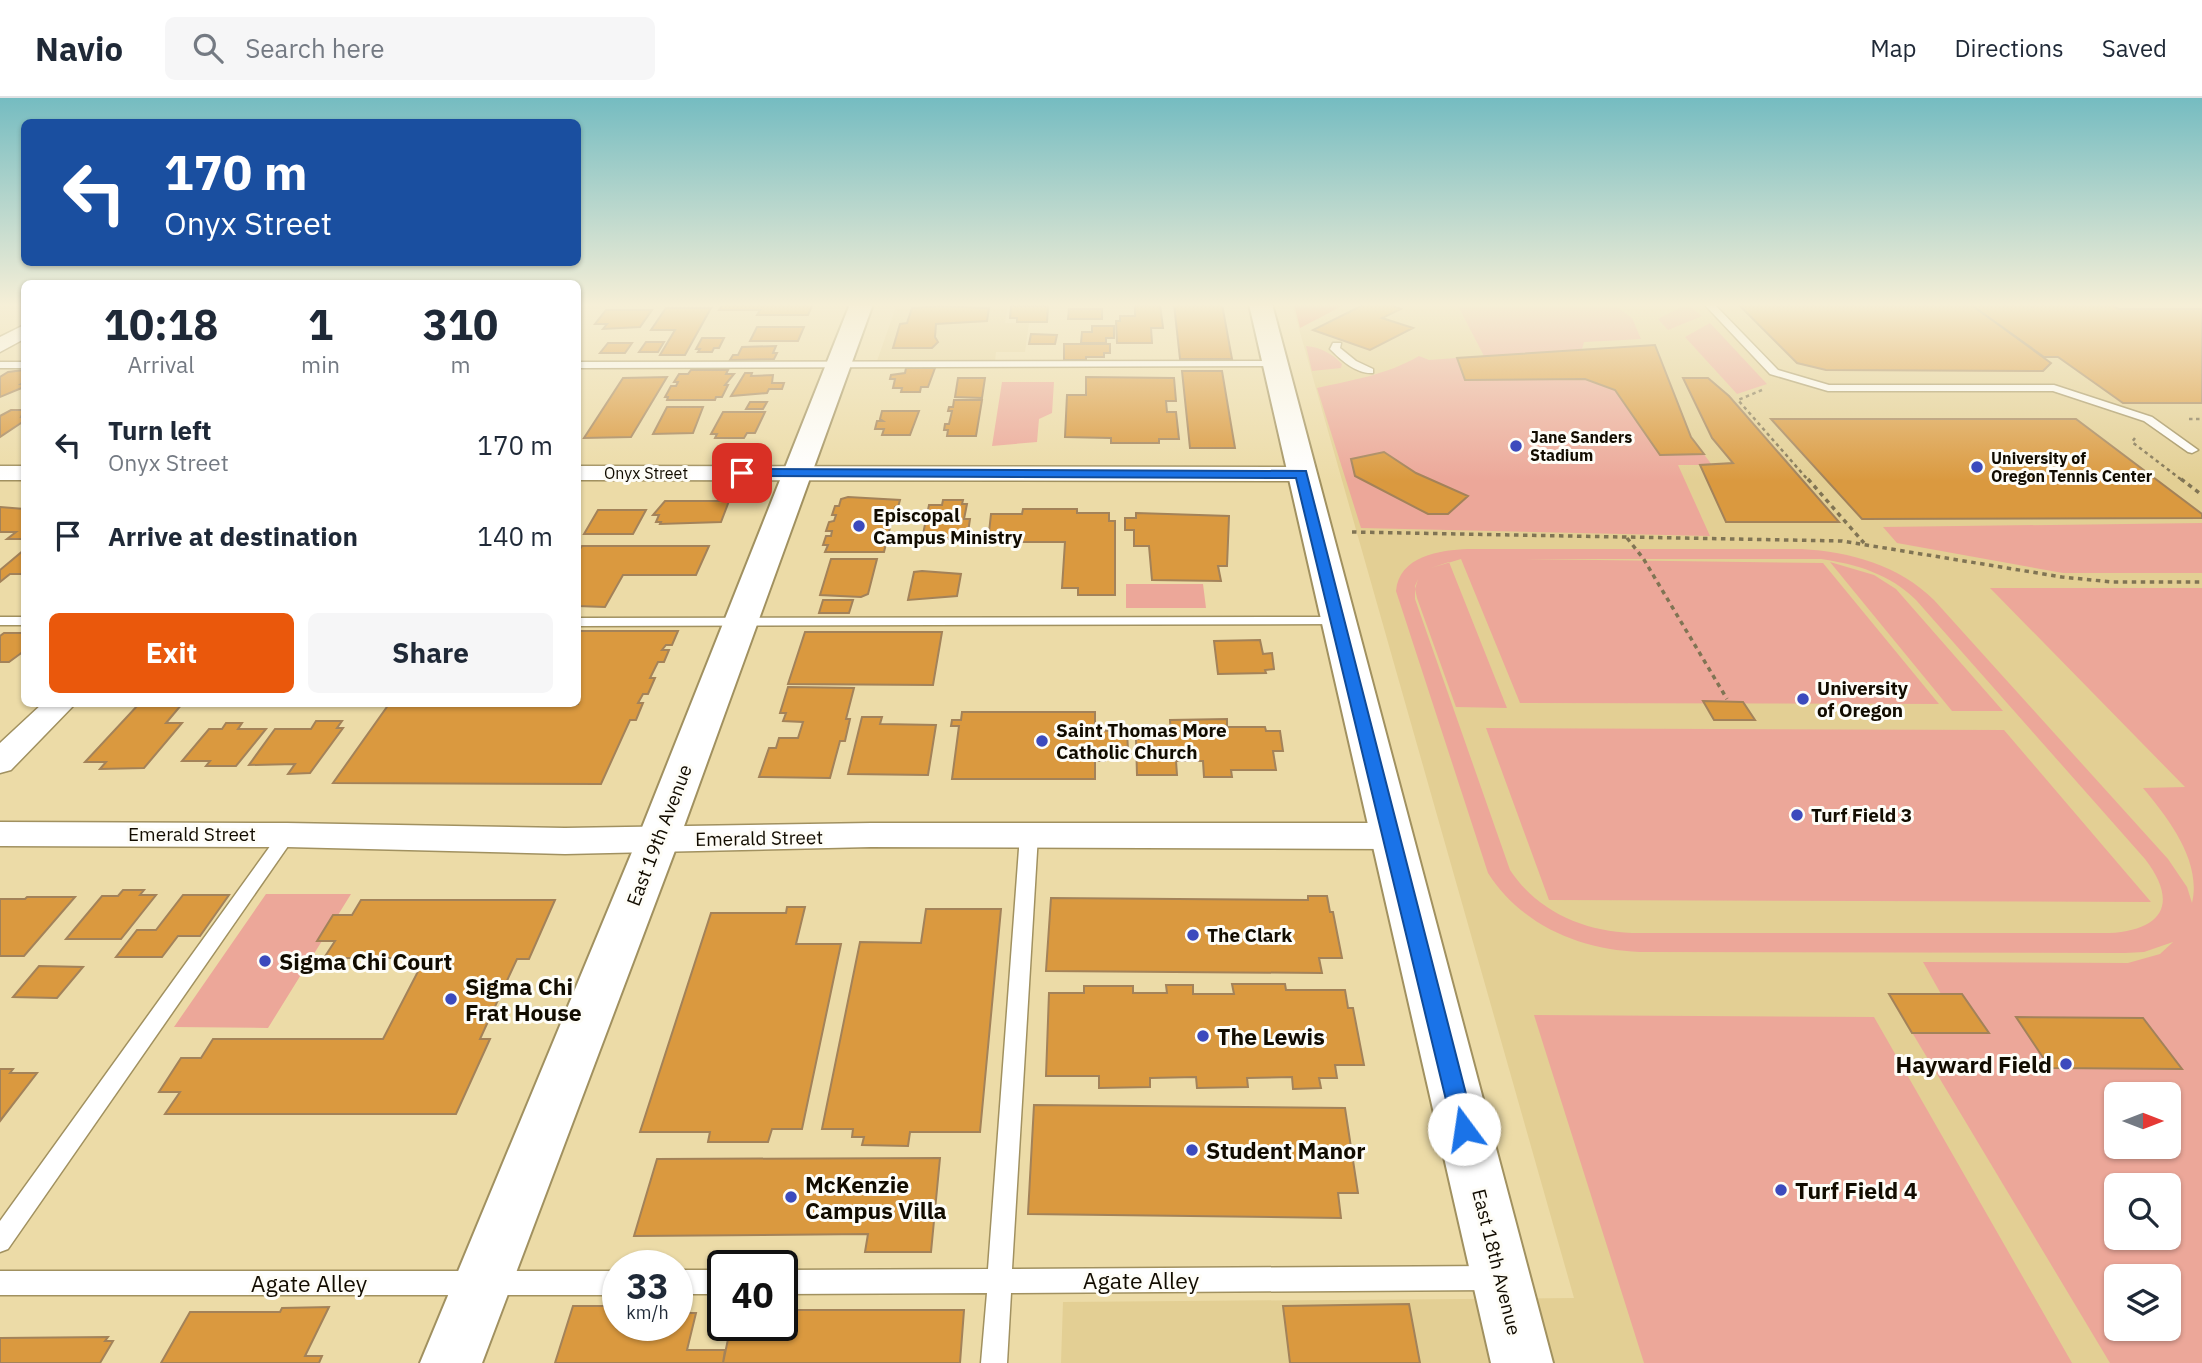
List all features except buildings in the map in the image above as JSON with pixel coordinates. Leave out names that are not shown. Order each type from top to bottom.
[{"type":"street","name":"East 18th Avenue","points":[[1274,364],[1522,1363]]},
{"type":"street","name":"East 19th Avenue","points":[[451,1363],[658,840],[738,622],[838,365]]},
{"type":"street","points":[[0,473],[21,473]]},
{"type":"street","name":"Onyx Street","points":[[581,473],[1301,474]]},
{"type":"street","points":[[0,762],[57,707]]},
{"type":"street","name":"Emerald Street","points":[[0,834],[658,840],[1029,835],[1391,836]]},
{"type":"lane","points":[[1355,363],[1369,371]]},
{"type":"lane","points":[[1765,363],[1774,372],[1828,388],[2053,388],[2148,419],[2192,450]]},
{"type":"lane","points":[[581,365],[1274,364]]},
{"type":"lane","points":[[0,365],[21,365]]},
{"type":"lane","points":[[0,621],[21,621]]},
{"type":"lane","points":[[581,622],[1338,621]]},
{"type":"lane","points":[[0,1241],[287,835]]},
{"type":"lane","points":[[994,1363],[1029,835]]},
{"type":"lane","name":"Agate Alley","points":[[798,1282],[1500,1278]]},
{"type":"lane","name":"Agate Alley","points":[[0,1283],[602,1283]]},
{"type":"path","points":[[1791,377],[1738,401],[1865,544]]},
{"type":"path","points":[[1355,532],[1865,544],[2062,577],[2112,582],[2202,582]]},
{"type":"path","points":[[1626,538],[1643,558],[1727,699]]},
{"type":"shaded area","name":"University of Oregon","points":[[1309,363],[2202,363],[2202,1363],[1061,1363],[1063,1302],[1574,1298]]},
{"type":"shaded area","points":[[1310,363],[1342,364],[1341,368],[1312,371]]},
{"type":"shaded area","name":"Jane Sanders Stadium","points":[[1407,363],[1662,363],[1691,437],[1712,465],[1678,465],[1710,536],[1361,528],[1317,388]]},
{"type":"shaded area","points":[[1709,363],[1747,363],[1767,384],[1737,394]]},
{"type":"shaded area","points":[[1002,382],[1054,382],[1052,413],[1039,419],[1037,442],[992,446]]},
{"type":"shaded area","points":[[2202,523],[2202,573],[2063,573],[1897,543],[1883,527]]},
{"type":"shaded area","points":[[1468,549],[1802,549],[1856,557],[1890,569],[1934,600],[2168,859],[2187,887],[2192,903],[2192,872],[2181,841],[2143,788],[2185,787],[1990,588],[2202,588],[2202,1363],[2110,1363],[1889,994],[1941,994],[1923,962],[2128,963],[2160,954],[2173,942],[2144,952],[2125,953],[1640,952],[1596,946],[1554,931],[1517,907],[1488,873],[1396,591],[1405,570],[1423,557]],"holes":[[[1461,559],[1520,703],[1939,704],[1823,563],[1522,559],[1821,559],[1860,567],[1884,577],[1916,600],[2145,859],[2161,889],[2163,901],[2160,911],[2153,920],[2142,926],[2109,933],[1632,933],[1596,928],[1563,916],[1534,897],[1510,870],[1415,599],[1415,589],[1456,707],[1507,708],[1449,563]]]},
{"type":"shaded area","points":[[1830,562],[1874,575],[1896,589],[2003,711],[1952,711]]},
{"type":"shaded area","points":[[1126,584],[1203,584],[1206,608],[1126,608]]},
{"type":"shaded area","name":"Turf Field 3","points":[[1486,728],[2004,730],[2151,902],[1549,900]]},
{"type":"shaded area","name":"Sigma Chi Court","points":[[266,894],[351,894],[268,1028],[174,1027]]},
{"type":"shaded area","name":"Turf Field 4","points":[[1534,1015],[1874,1017],[2072,1363],[1644,1363]]},
{"type":"place","name":"Jane Sanders Stadium","points":[[1516,446]]},
{"type":"place","name":"University of Oregon Tennis Center","points":[[1977,467]]},
{"type":"place","name":"Episcopal Campus Ministry","points":[[859,526]]},
{"type":"place","name":"University of Oregon","points":[[1803,699]]},
{"type":"place","name":"Saint Thomas More Catholic Church","points":[[1042,741]]},
{"type":"place","name":"Turf Field 3","points":[[1797,815]]},
{"type":"place","name":"The Clark","points":[[1193,935]]},
{"type":"place","name":"Sigma Chi Court","points":[[265,961]]},
{"type":"place","name":"Sigma Chi Frat House","points":[[451,999]]},
{"type":"place","name":"The Lewis","points":[[1203,1036]]},
{"type":"place","name":"Hayward Field","points":[[2066,1064]]},
{"type":"place","name":"Student Manor","points":[[1192,1150]]},
{"type":"place","name":"Turf Field 4","points":[[1781,1190]]},
{"type":"place","name":"McKenzie Campus Villa","points":[[791,1197]]},
{"type":"route","points":[[742,473],[1301,474],[1464,1129]]}]
